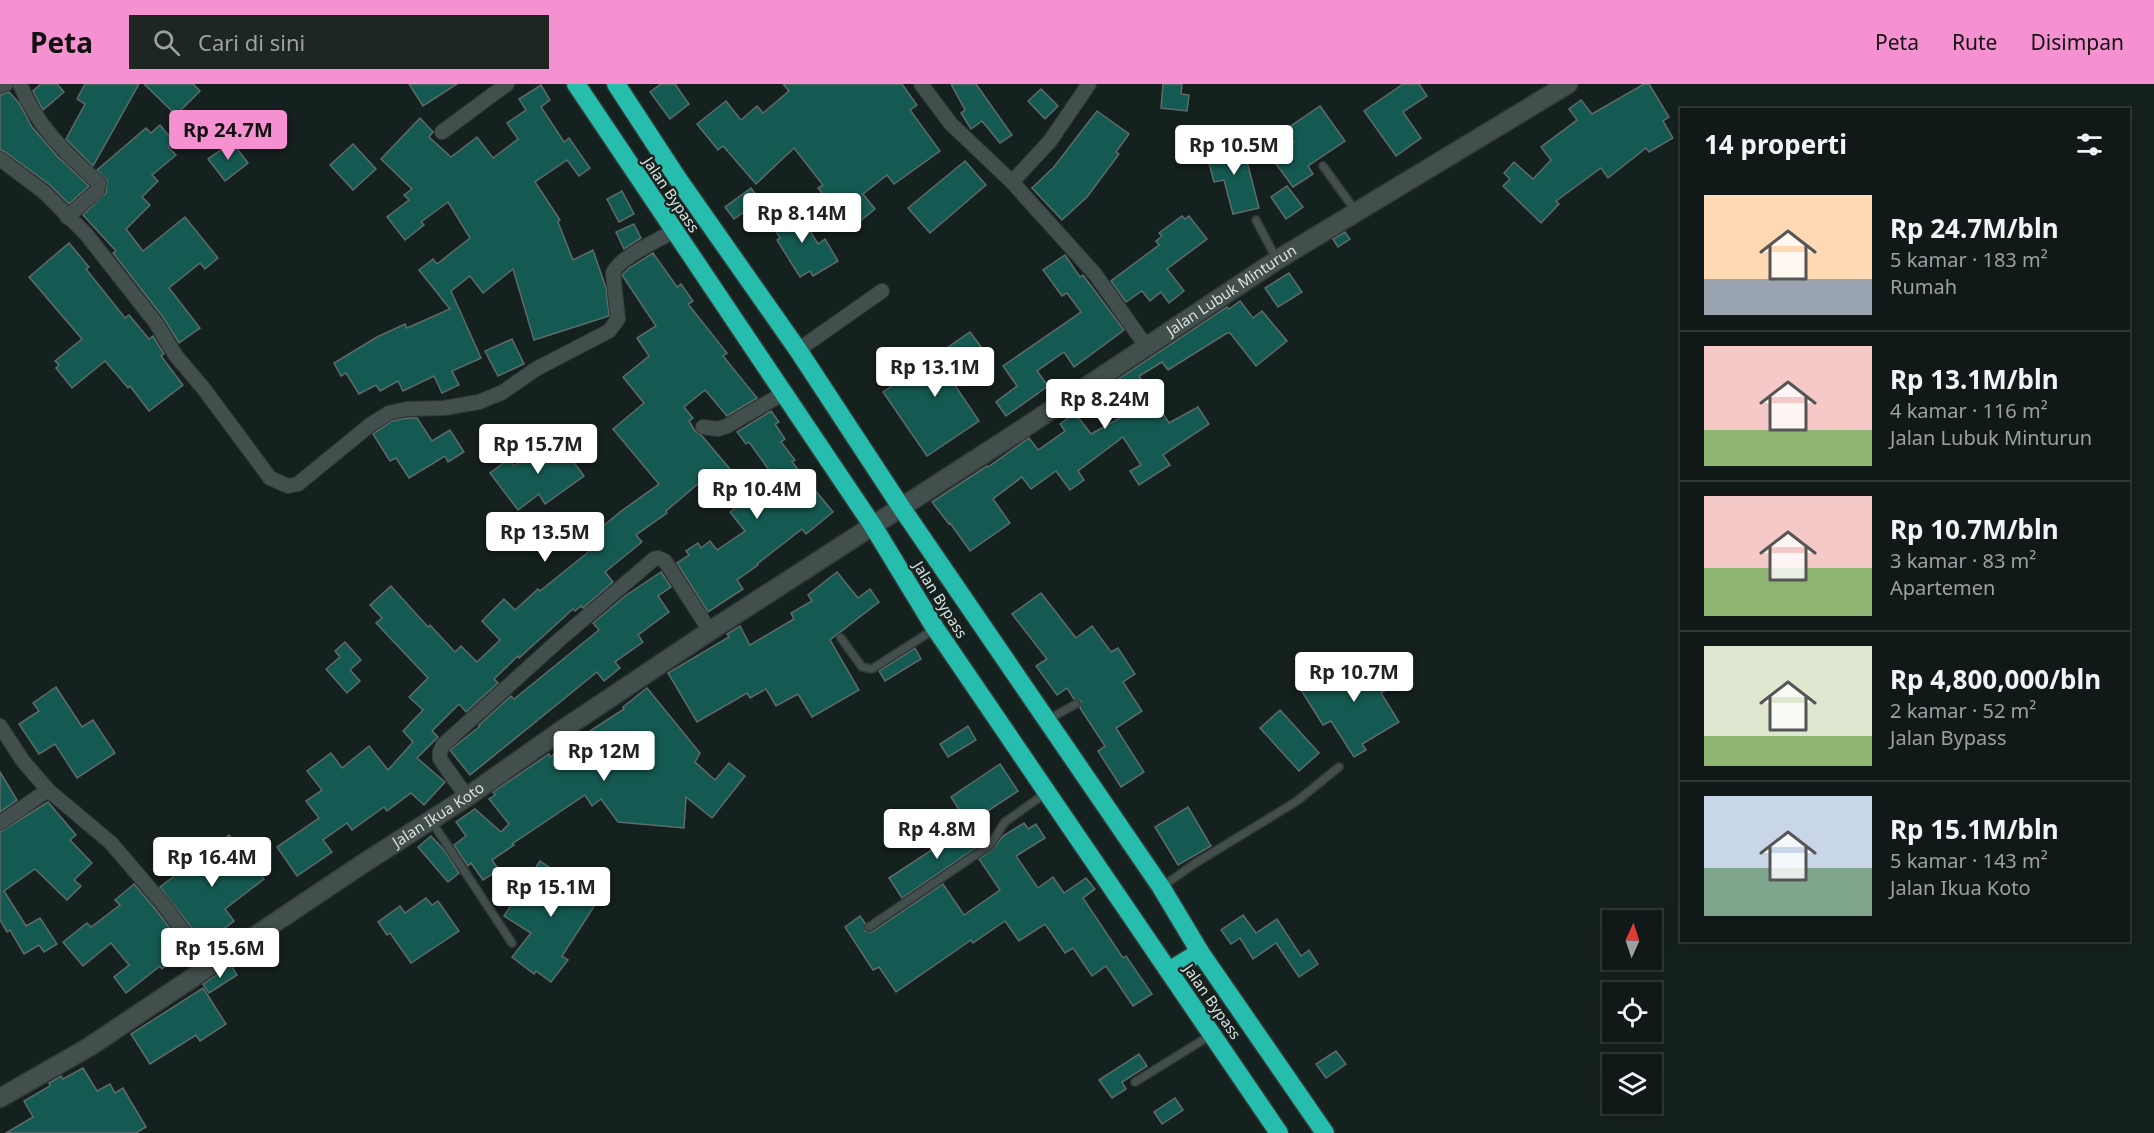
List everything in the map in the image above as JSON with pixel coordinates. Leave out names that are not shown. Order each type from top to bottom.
[{"type":"highway","name":"Jalan Bypass","points":[[576,84],[873,526],[935,628],[1279,1133]]},
{"type":"highway","name":"Jalan Bypass","points":[[616,84],[1161,887],[1200,952],[1325,1133]]},
{"type":"highway","points":[[1169,970],[1200,952]]},
{"type":"street","points":[[0,87],[6,84]]},
{"type":"street","points":[[20,84],[28,105],[45,129],[67,154],[99,183],[97,191],[67,217]]},
{"type":"street","points":[[442,132],[507,84]]},
{"type":"street","points":[[921,84],[951,124],[1012,182],[1095,274],[1146,346]]},
{"type":"street","points":[[1012,182],[1050,141],[1089,84]]},
{"type":"street","name":"Jalan Lubuk Minturun","points":[[873,526],[1277,260],[1568,84]]},
{"type":"street","points":[[0,159],[44,192],[86,234],[156,323],[176,356],[204,389],[270,478],[288,486],[298,484],[370,425],[389,413],[406,409],[444,408],[479,402],[503,392],[536,369],[609,331],[618,320],[613,273],[615,268],[674,231]]},
{"type":"street","points":[[798,350],[882,291]]},
{"type":"street","points":[[703,427],[718,429],[727,426],[784,393]]},
{"type":"street","name":"Jalan Ikua Koto","points":[[0,1098],[89,1047],[467,797],[710,631],[873,526]]},
{"type":"street","points":[[467,797],[440,759],[443,745],[654,559],[665,561],[710,631]]},
{"type":"street","points":[[0,726],[22,761],[48,790],[111,843],[164,905],[209,967]]},
{"type":"street","points":[[0,823],[48,790]]},
{"type":"lane","points":[[1323,166],[1357,213]]},
{"type":"lane","points":[[1256,220],[1277,260]]},
{"type":"lane","points":[[841,638],[862,667],[872,669],[935,628]]},
{"type":"lane","points":[[1047,720],[1076,704]]},
{"type":"lane","points":[[1161,887],[1194,864],[1297,801],[1339,767]]},
{"type":"lane","points":[[869,927],[986,849],[995,840],[1005,822],[1048,792]]},
{"type":"lane","points":[[430,820],[512,944]]},
{"type":"lane","points":[[1135,1082],[1213,1034]]},
{"type":"building","points":[[41,84],[57,84],[64,92],[43,110],[33,91]]},
{"type":"building","points":[[85,84],[139,84],[93,166],[66,139],[85,104],[77,99]]},
{"type":"building","points":[[144,84],[193,84],[200,91],[176,115]]},
{"type":"building","points":[[409,84],[457,84],[423,106]]},
{"type":"building","points":[[661,84],[675,84],[689,104],[670,119],[650,92]]},
{"type":"building","points":[[783,84],[902,84],[917,105],[910,110],[940,151],[894,184],[887,175],[863,194],[875,209],[853,227],[837,206],[834,208],[818,188],[823,185],[794,148],[756,184],[723,146],[718,150],[697,124],[726,101],[741,120],[757,106],[763,113],[789,91]]},
{"type":"building","points":[[951,84],[976,84],[1012,135],[1000,143],[982,121],[971,129],[961,113],[965,110]]},
{"type":"building","points":[[1163,84],[1182,84],[1181,94],[1189,95],[1187,111],[1161,108]]},
{"type":"building","points":[[1403,84],[1419,84],[1427,96],[1403,112],[1421,138],[1396,156],[1364,111]]},
{"type":"building","points":[[1644,84],[1649,84],[1669,117],[1663,121],[1673,138],[1649,152],[1646,148],[1608,178],[1601,168],[1556,201],[1559,204],[1541,223],[1503,186],[1510,179],[1504,173],[1514,162],[1533,179],[1551,160],[1541,147],[1577,120],[1569,109],[1581,100],[1592,114]]},
{"type":"building","points":[[541,85],[550,100],[541,107],[564,142],[569,138],[590,168],[579,176],[567,160],[535,182],[560,220],[558,222],[573,260],[593,250],[606,288],[609,316],[534,340],[513,269],[483,293],[470,276],[451,291],[481,358],[452,371],[459,385],[442,393],[434,376],[403,391],[398,381],[380,391],[376,385],[359,394],[346,373],[341,376],[334,363],[377,337],[405,324],[407,328],[450,309],[419,270],[433,259],[437,264],[470,238],[448,202],[421,222],[424,225],[405,240],[387,217],[409,200],[404,195],[412,189],[381,159],[420,118],[433,132],[429,137],[451,157],[477,137],[493,158],[518,139],[507,123],[526,110],[519,99]]},
{"type":"building","points":[[1041,89],[1058,106],[1045,119],[1028,101]]},
{"type":"building","points":[[9,92],[19,103],[32,127],[57,156],[89,186],[69,204],[50,185],[0,150],[0,95]]},
{"type":"building","points":[[1320,106],[1345,141],[1308,166],[1313,174],[1293,187],[1276,164],[1279,162],[1275,155],[1294,142],[1285,130]]},
{"type":"building","points":[[1097,111],[1129,134],[1116,152],[1119,154],[1087,197],[1062,220],[1032,188],[1054,167]]},
{"type":"building","points":[[160,125],[174,142],[168,147],[176,155],[152,175],[158,181],[142,197],[150,205],[126,229],[143,251],[185,217],[218,258],[205,269],[200,263],[169,288],[200,328],[179,343],[163,317],[113,253],[116,251],[83,215],[106,193],[107,180],[97,170],[146,128],[151,133]]},
{"type":"building","points":[[232,142],[248,163],[225,181],[208,159]]},
{"type":"building","points":[[1242,142],[1259,208],[1233,214],[1224,180],[1214,182],[1206,152]]},
{"type":"building","points":[[353,144],[376,169],[353,190],[330,165]]},
{"type":"building","points":[[965,161],[986,185],[930,233],[908,208]]},
{"type":"building","points":[[1287,186],[1303,207],[1286,219],[1271,197]]},
{"type":"building","points":[[751,188],[760,201],[734,219],[725,207]]},
{"type":"building","points":[[622,191],[634,214],[619,222],[607,199]]},
{"type":"building","points":[[793,204],[818,244],[825,239],[838,261],[813,276],[810,271],[800,277],[777,240],[780,238],[769,220]]},
{"type":"building","points":[[1182,216],[1185,219],[1189,216],[1207,239],[1167,269],[1184,291],[1169,303],[1161,292],[1150,301],[1142,291],[1126,302],[1111,281],[1159,245],[1156,241],[1162,236],[1159,233]]},
{"type":"building","points":[[634,224],[641,238],[624,249],[616,232]]},
{"type":"building","points":[[1345,232],[1350,239],[1338,247],[1333,239]]},
{"type":"building","points":[[69,243],[89,267],[86,269],[125,318],[129,315],[149,339],[153,336],[164,354],[161,356],[183,385],[149,411],[130,386],[128,388],[105,361],[72,388],[56,368],[59,365],[55,361],[82,339],[29,277]]},
{"type":"building","points":[[653,253],[677,287],[681,284],[693,301],[688,304],[727,353],[723,356],[757,398],[727,416],[705,390],[684,407],[693,418],[689,421],[695,431],[702,436],[735,475],[710,495],[699,483],[666,511],[667,513],[636,535],[642,542],[605,572],[613,582],[583,608],[581,606],[575,611],[573,609],[519,658],[518,656],[494,679],[498,683],[466,712],[459,704],[432,731],[438,737],[417,758],[445,782],[424,805],[411,793],[387,811],[384,807],[352,830],[347,823],[323,840],[332,852],[297,876],[277,847],[319,818],[306,801],[322,790],[307,771],[331,753],[342,768],[369,746],[388,770],[413,742],[403,731],[423,710],[409,697],[428,678],[376,623],[382,618],[370,605],[391,586],[428,627],[430,625],[455,652],[461,646],[477,662],[500,640],[482,621],[504,599],[515,610],[538,589],[540,591],[592,549],[585,541],[659,484],[613,429],[644,403],[623,377],[649,356],[637,338],[656,326],[622,275]]},
{"type":"building","points":[[1065,255],[1080,277],[1083,275],[1124,330],[1074,367],[1064,352],[1037,371],[1048,386],[1006,416],[996,402],[1017,386],[1003,366],[1081,312],[1067,293],[1062,296],[1043,270]]},
{"type":"building","points":[[1289,273],[1302,292],[1278,307],[1265,288]]},
{"type":"building","points":[[1240,301],[1253,318],[1262,311],[1287,341],[1256,366],[1230,333],[1227,333],[1168,370],[1162,362],[1139,376],[1169,423],[1198,407],[1209,424],[1163,455],[1170,465],[1139,485],[1130,471],[1141,465],[1123,437],[1078,471],[1084,480],[1070,490],[1056,471],[1031,489],[1022,477],[993,499],[1010,523],[970,551],[932,502],[1029,438],[1038,450],[1065,431],[1060,424],[1075,413],[1091,434],[1120,418],[1102,390],[1227,307],[1229,309]]},
{"type":"building","points":[[970,332],[982,348],[946,372],[979,421],[927,456],[883,392]]},
{"type":"building","points":[[512,339],[524,364],[498,376],[485,351]]},
{"type":"building","points":[[771,411],[779,422],[775,424],[785,439],[781,442],[795,460],[792,462],[833,512],[806,534],[802,529],[737,580],[743,589],[708,612],[677,563],[689,555],[686,551],[698,543],[701,548],[710,541],[717,550],[745,531],[730,512],[774,477],[749,442],[746,444],[737,432]]},
{"type":"building","points":[[417,418],[432,441],[450,430],[464,452],[448,462],[445,456],[409,478],[396,458],[390,461],[373,434],[392,421]]},
{"type":"building","points":[[555,436],[584,476],[545,504],[539,494],[518,510],[490,473],[509,459],[514,466]]},
{"type":"building","points":[[661,572],[671,587],[658,596],[669,612],[638,635],[643,642],[615,662],[620,668],[604,681],[597,672],[470,775],[450,750],[480,726],[511,696],[514,699],[599,630],[593,623],[625,596]]},
{"type":"building","points":[[837,572],[858,598],[870,589],[879,602],[830,640],[859,690],[812,717],[798,694],[776,706],[766,689],[750,698],[747,693],[697,722],[668,673],[729,637],[727,634],[740,626],[750,645],[794,619],[791,613],[812,601],[808,595]]},
{"type":"building","points":[[1041,593],[1076,638],[1092,626],[1111,652],[1118,648],[1135,674],[1123,682],[1142,711],[1116,728],[1144,772],[1121,787],[1098,751],[1105,746],[1080,708],[1081,701],[1074,699],[1067,688],[1057,695],[1036,666],[1047,659],[1012,614]]},
{"type":"building","points":[[345,642],[361,660],[350,670],[360,681],[347,693],[326,669],[340,657],[335,651]]},
{"type":"building","points":[[915,648],[921,659],[885,681],[879,671]]},
{"type":"building","points":[[1383,656],[1399,682],[1381,693],[1399,722],[1362,744],[1366,750],[1354,757],[1331,721],[1323,725],[1296,682],[1318,668],[1330,688]]},
{"type":"building","points":[[56,687],[82,727],[93,720],[115,753],[77,778],[55,744],[39,754],[19,724],[39,711],[33,703]]},
{"type":"building","points":[[647,688],[700,753],[695,762],[715,780],[729,763],[745,776],[712,818],[686,797],[684,828],[618,822],[601,799],[592,806],[585,795],[492,860],[499,870],[483,880],[471,863],[468,866],[454,845],[466,836],[456,822],[475,809],[501,832],[509,824],[489,799],[495,795],[493,792],[549,754],[550,757],[624,709],[623,707]]},
{"type":"building","points":[[1280,710],[1319,753],[1299,771],[1260,728]]},
{"type":"building","points":[[968,726],[976,740],[948,757],[940,744]]},
{"type":"building","points":[[1000,764],[1018,791],[968,824],[951,797]]},
{"type":"building","points":[[0,772],[17,800],[0,812]]},
{"type":"building","points":[[48,802],[76,835],[70,840],[92,863],[74,880],[81,886],[67,900],[35,869],[4,891],[26,926],[40,918],[57,944],[44,952],[39,945],[24,954],[10,930],[7,932],[0,920],[0,832]]},
{"type":"building","points":[[1188,807],[1211,846],[1178,865],[1155,827]]},
{"type":"building","points":[[974,822],[986,841],[902,898],[889,878]]},
{"type":"building","points":[[1024,823],[1028,829],[1036,824],[1045,838],[1016,856],[1038,888],[1053,877],[1064,893],[1086,878],[1095,889],[1083,898],[1123,958],[1126,956],[1152,994],[1133,1006],[1106,966],[1092,976],[1073,948],[1065,953],[1045,924],[1019,941],[1005,921],[973,943],[971,940],[896,992],[879,967],[873,970],[845,927],[860,916],[865,923],[865,931],[872,932],[943,884],[964,915],[1000,890],[979,859],[993,849],[1003,836]]},
{"type":"building","points":[[229,835],[264,879],[225,909],[234,921],[204,944],[160,887]]},
{"type":"building","points":[[431,836],[445,851],[459,873],[448,882],[418,847]]},
{"type":"building","points":[[540,861],[573,883],[578,875],[604,891],[562,956],[568,960],[551,982],[536,971],[534,974],[512,957],[531,933],[504,916]]},
{"type":"building","points":[[134,884],[186,950],[162,969],[160,966],[126,993],[114,977],[129,965],[111,943],[83,966],[63,942],[87,923],[91,927],[120,905],[115,900]]},
{"type":"building","points":[[426,898],[432,905],[438,901],[459,931],[411,963],[390,933],[387,935],[378,922],[400,906],[405,913]]},
{"type":"building","points":[[1243,915],[1256,933],[1277,919],[1301,956],[1309,950],[1318,964],[1299,977],[1276,943],[1253,959],[1240,938],[1231,944],[1221,930]]},
{"type":"building","points":[[231,965],[237,975],[209,993],[203,984]]},
{"type":"building","points":[[203,988],[226,1024],[200,1041],[196,1035],[150,1064],[131,1034]]},
{"type":"building","points":[[1336,1051],[1346,1064],[1326,1078],[1316,1064]]},
{"type":"building","points":[[1139,1054],[1147,1066],[1122,1082],[1126,1089],[1112,1098],[1099,1080]]},
{"type":"building","points":[[83,1068],[97,1091],[110,1084],[115,1093],[123,1088],[146,1127],[136,1133],[6,1133],[33,1117],[24,1101],[50,1086],[49,1083],[61,1076],[63,1079]]},
{"type":"building","points":[[1175,1098],[1183,1110],[1162,1124],[1154,1112]]}]
